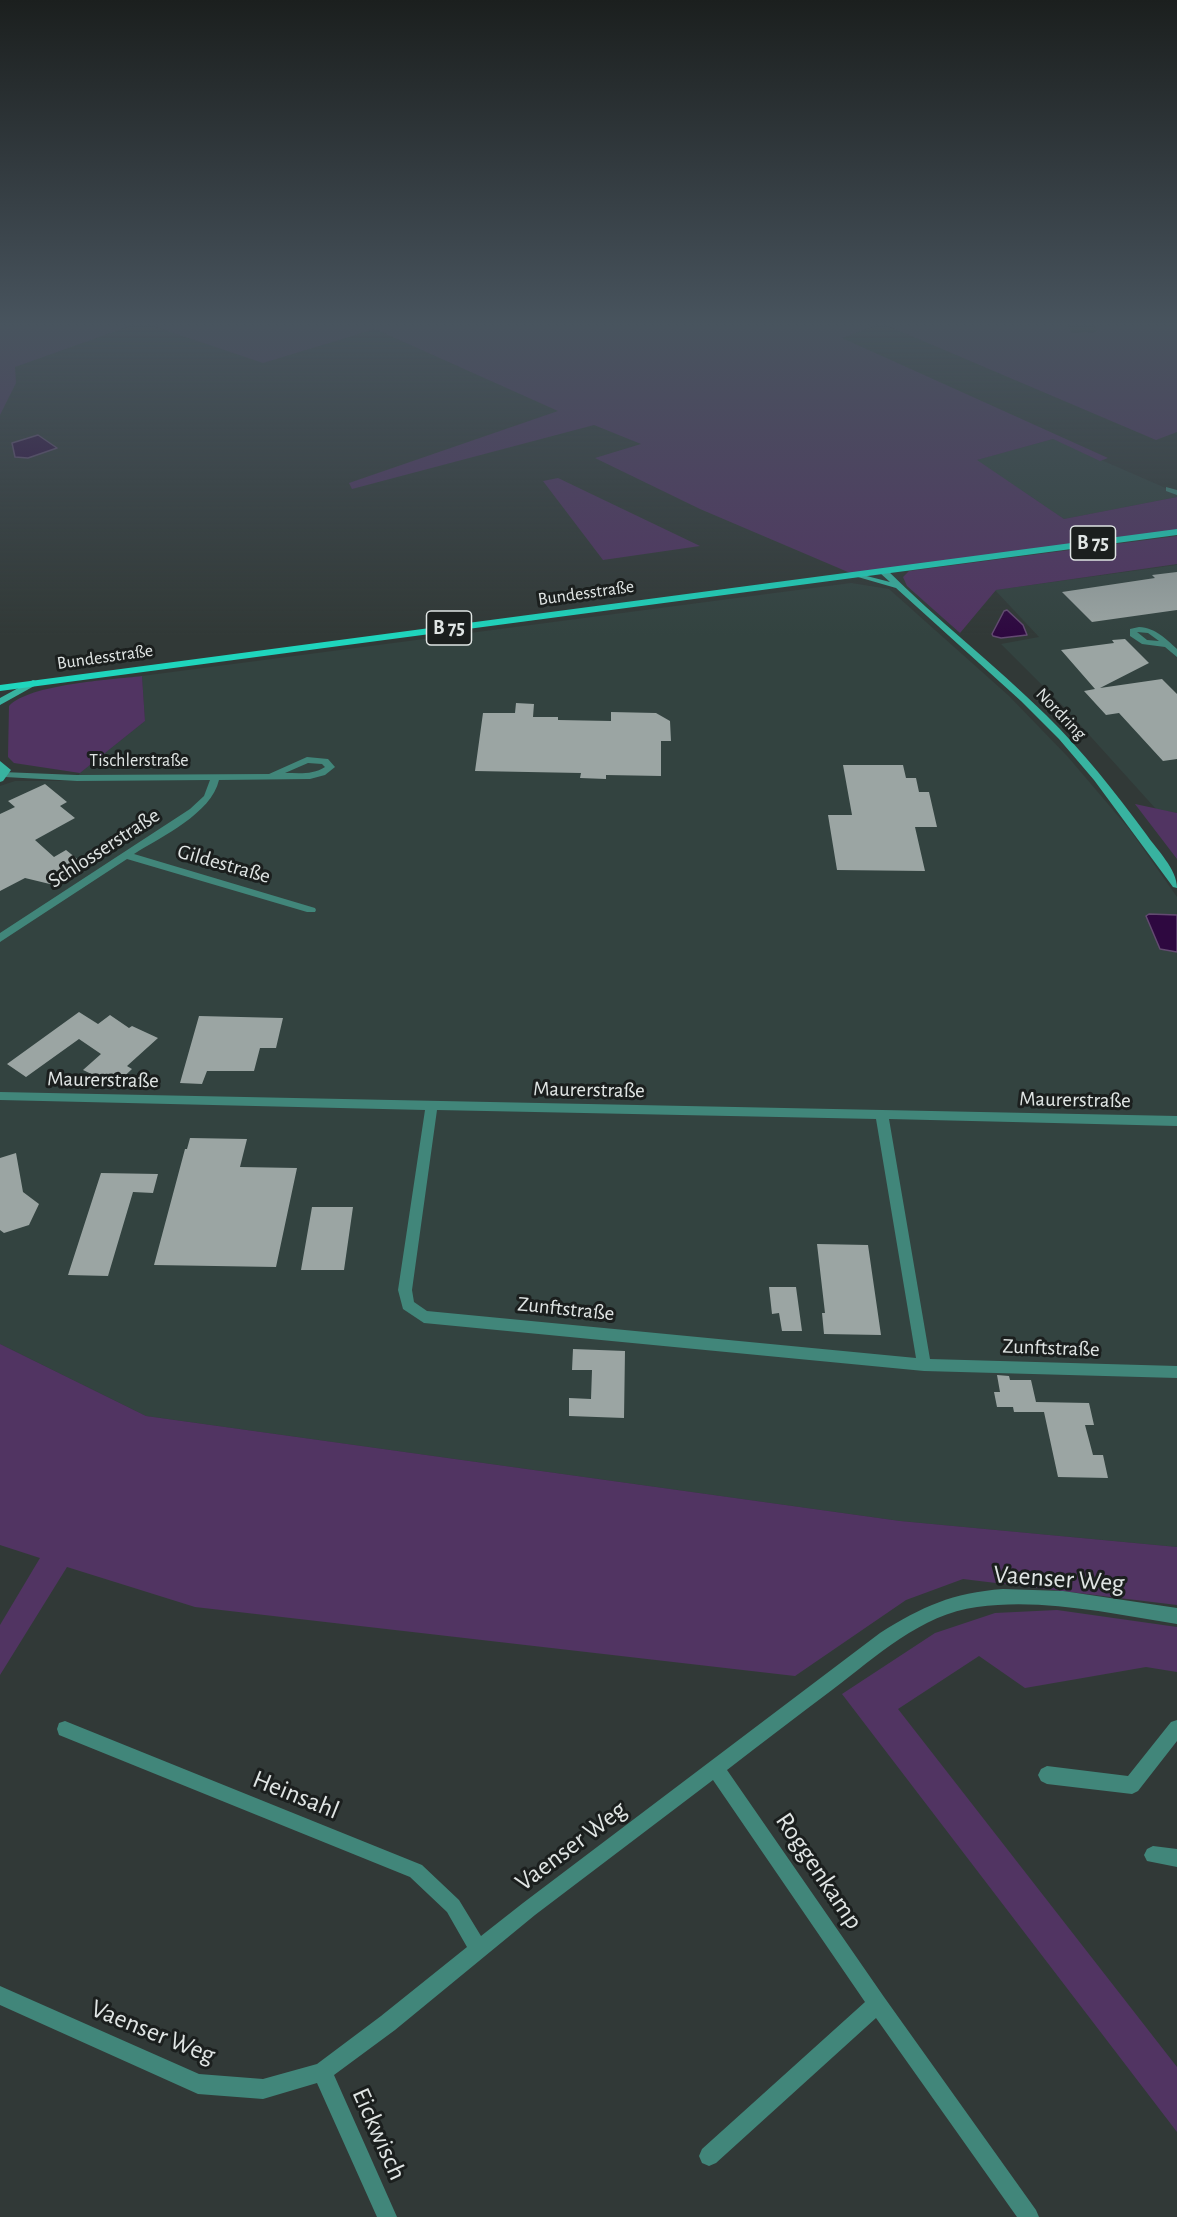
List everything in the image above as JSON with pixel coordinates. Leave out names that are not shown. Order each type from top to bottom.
[{"type":"main road","name":"Bundesstraße","points":[[0,688],[1177,532]]},
{"type":"street","name":"Nordring","points":[[888,570],[899,588],[1003,679],[1075,751],[1118,800],[1177,885]]},
{"type":"street","name":"Nordring","points":[[855,575],[899,588]]},
{"type":"street","points":[[1167,645],[1177,654]]},
{"type":"street","points":[[0,702],[33,683]]},
{"type":"street","name":"Tischlerstraße","points":[[2,776],[77,778],[317,775],[330,767],[325,761],[313,759],[273,775]]},
{"type":"street","points":[[0,764],[6,770],[2,776]]},
{"type":"street","name":"Schlosserstraße","points":[[0,938],[207,800],[213,789],[215,777]]},
{"type":"street","name":"Gildestraße","points":[[125,855],[311,910]]},
{"type":"street","name":"Maurerstraße","points":[[0,1096],[1177,1121]]},
{"type":"street","name":"Zunftstraße","points":[[432,1106],[405,1290],[408,1305],[424,1317],[924,1365],[1177,1372]]},
{"type":"street","points":[[882,1116],[924,1365]]},
{"type":"street","name":"Vaenser Weg","points":[[0,1995],[198,2084],[263,2089],[322,2072],[388,2023],[478,1949],[886,1639],[919,1618],[950,1605],[985,1597],[1020,1597],[1177,1616]]},
{"type":"street","points":[[1047,1775],[1132,1785],[1177,1728]]},
{"type":"street","name":"Heinsahl","points":[[65,1729],[416,1871],[453,1906],[478,1949]]},
{"type":"street","name":"Roggenkamp","points":[[716,1769],[877,2004],[1029,2217]]},
{"type":"street","points":[[1153,1855],[1177,1858]]},
{"type":"street","points":[[709,2156],[877,2004]]},
{"type":"street","name":"Eickwisch","points":[[322,2072],[387,2217]]},
{"type":"shaded area","points":[[504,429],[577,429],[352,489],[349,483]]},
{"type":"shaded area","points":[[605,429],[1045,429],[1108,458],[1100,461],[1053,439],[977,460],[1064,519],[1177,497],[1177,532],[855,575],[700,509],[595,458],[641,444]]},
{"type":"shaded area","points":[[1131,429],[1177,429],[1177,432],[1156,440]]},
{"type":"shaded area","points":[[38,435],[57,448],[28,458],[15,457],[12,443]]},
{"type":"shaded area","points":[[1053,439],[1177,493],[1177,497],[1064,519],[976,460]]},
{"type":"shaded area","points":[[558,478],[700,546],[603,560],[543,481]]},
{"type":"shaded area","points":[[1177,536],[1177,564],[996,590],[960,633],[907,586],[903,577],[909,571]]},
{"type":"shaded area","points":[[1177,565],[1177,813],[1156,809],[1064,707],[1001,644],[1039,637],[995,590]]},
{"type":"shaded area","points":[[851,583],[889,589],[1009,696],[1068,757],[1130,830],[1177,897],[1177,1547],[900,1521],[146,1416],[0,1344],[0,786],[15,781],[75,781],[80,773],[145,721],[142,676]]},
{"type":"shaded area","points":[[1007,610],[1023,625],[1027,635],[1001,638],[993,636],[1004,611]]},
{"type":"shaded area","points":[[142,676],[145,721],[80,773],[14,763],[8,757],[9,706],[19,699],[71,684]]},
{"type":"shaded area","points":[[1135,804],[1177,813],[1177,859]]},
{"type":"shaded area","points":[[1149,914],[1177,915],[1177,952],[1160,949],[1146,916]]},
{"type":"shaded area","points":[[0,1344],[146,1416],[900,1521],[1177,1547],[1177,1605],[963,1579],[906,1600],[795,1676],[195,1607],[67,1567],[0,1675],[0,1625],[40,1558],[0,1545]]},
{"type":"shaded area","points":[[1057,1610],[1177,1627],[1177,1672],[1146,1667],[1025,1688],[979,1656],[898,1709],[1177,2067],[1177,2132],[842,1694],[935,1633],[995,1613]]},
{"type":"building","points":[[1177,572],[1177,610],[1092,622],[1062,592],[1155,578],[1152,575]]},
{"type":"building","points":[[1125,639],[1149,663],[1100,688],[1162,679],[1177,694],[1177,759],[1163,761],[1119,713],[1106,715],[1084,691],[1095,689],[1061,650],[1114,643],[1112,640]]},
{"type":"building","points":[[516,703],[534,704],[533,717],[558,717],[558,720],[611,721],[611,712],[656,713],[670,721],[671,741],[661,741],[661,776],[606,775],[606,779],[580,778],[581,773],[475,771],[483,713],[515,713]]},
{"type":"building","points":[[843,765],[903,765],[906,778],[916,778],[919,792],[929,792],[937,827],[915,827],[925,871],[837,870],[828,815],[852,815]]},
{"type":"building","points":[[45,784],[67,802],[60,806],[75,818],[35,840],[54,857],[66,850],[81,862],[78,871],[63,879],[58,886],[25,878],[0,891],[0,814],[15,807],[8,801]]},
{"type":"building","points":[[79,1012],[98,1024],[110,1015],[129,1028],[132,1026],[158,1038],[127,1066],[132,1069],[115,1085],[83,1070],[101,1054],[79,1039],[26,1077],[7,1064]]},
{"type":"building","points":[[199,1016],[283,1018],[276,1048],[260,1048],[254,1071],[207,1071],[202,1084],[180,1083]]},
{"type":"building","points":[[190,1138],[247,1139],[240,1167],[297,1168],[276,1267],[154,1265],[185,1149],[187,1149]]},
{"type":"building","points":[[16,1153],[23,1192],[39,1204],[29,1225],[4,1233],[0,1230],[0,1158]]},
{"type":"building","points":[[101,1173],[158,1174],[153,1193],[133,1192],[108,1276],[68,1275]]},
{"type":"building","points":[[312,1207],[353,1207],[344,1270],[301,1270]]},
{"type":"building","points":[[817,1244],[868,1245],[881,1335],[824,1334],[822,1313],[825,1313]]},
{"type":"building","points":[[769,1287],[796,1287],[802,1331],[782,1331],[779,1313],[772,1314]]},
{"type":"building","points":[[573,1349],[625,1351],[624,1418],[569,1416],[569,1398],[591,1399],[592,1370],[572,1370]]},
{"type":"building","points":[[997,1375],[1009,1376],[1010,1380],[1031,1380],[1036,1402],[1089,1403],[1094,1425],[1085,1425],[1093,1455],[1103,1455],[1108,1478],[1058,1477],[1044,1412],[1014,1412],[1013,1407],[997,1407],[994,1392],[1000,1392]]}]
